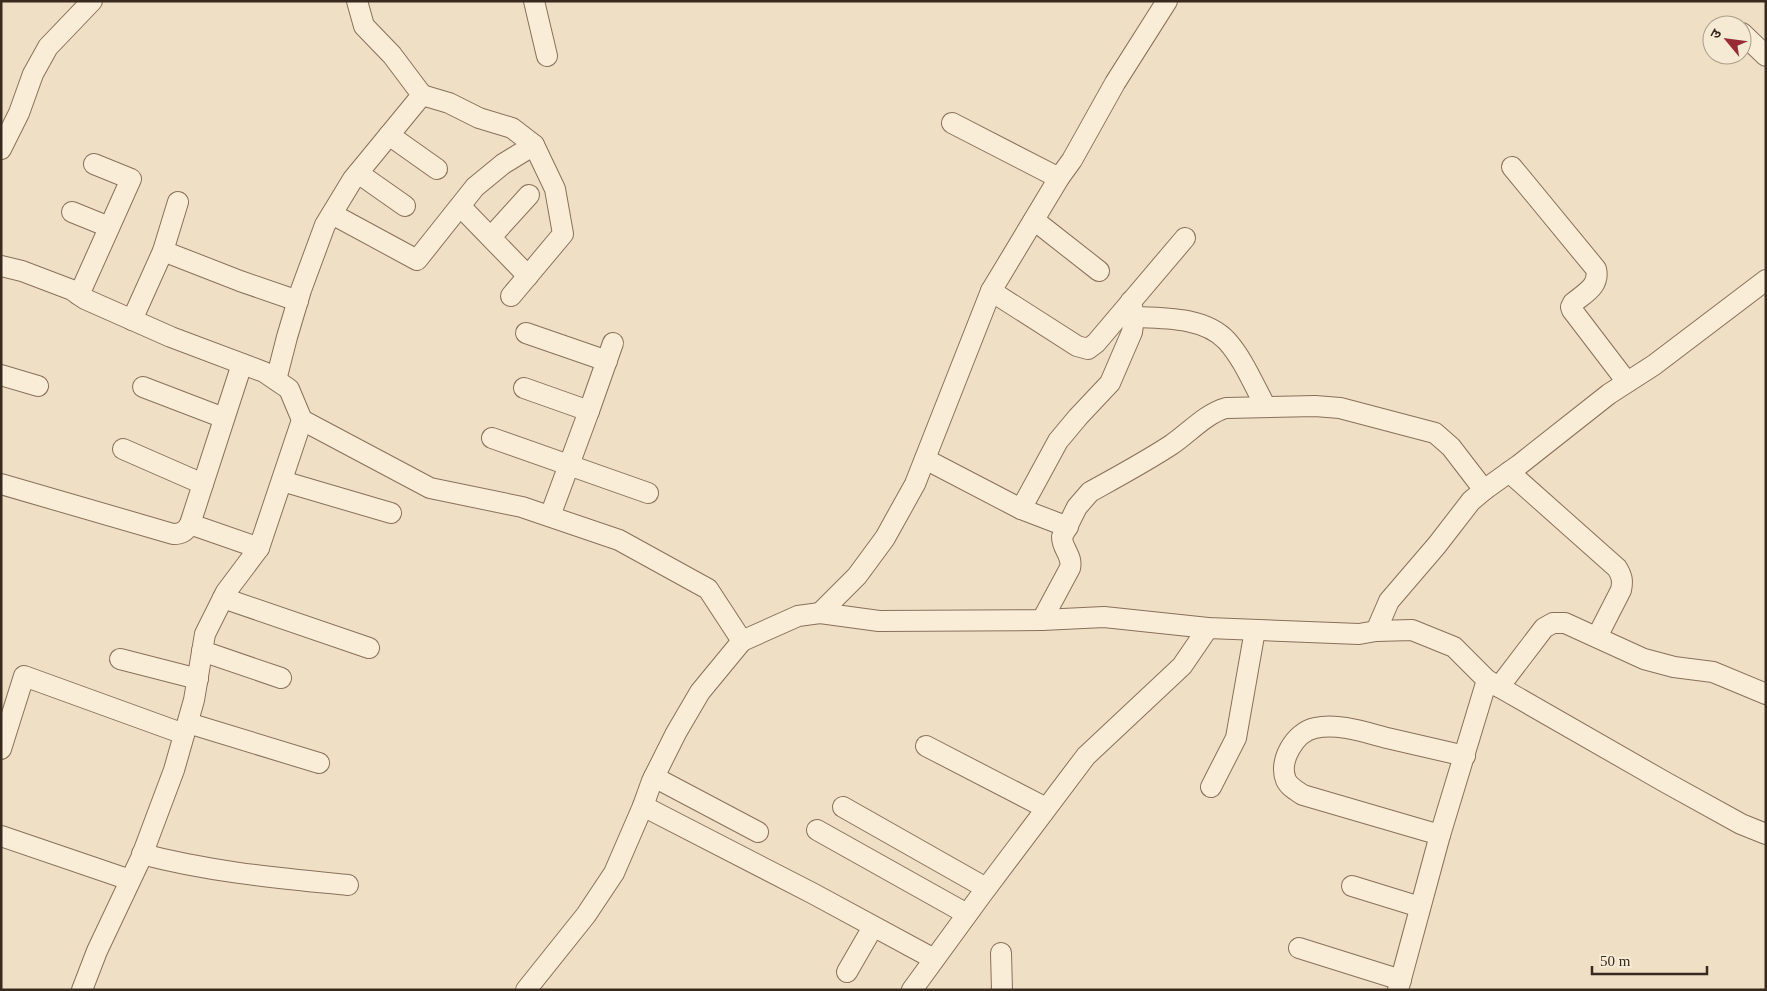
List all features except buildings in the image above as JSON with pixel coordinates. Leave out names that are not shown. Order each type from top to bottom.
[{"type":"street","points":[[1,149],[19,113],[33,74],[48,47],[92,1]]},
{"type":"street","points":[[357,1],[364,26],[392,55],[422,95],[450,103],[479,118],[512,128],[534,145],[555,189],[563,234],[512,296]]},
{"type":"street","points":[[534,1],[547,56]]},
{"type":"street","points":[[820,613],[857,576],[885,538],[915,484],[991,291],[1059,178],[1072,160],[1115,83],[1167,1]]},
{"type":"street","points":[[1752,43],[1766,56]]},
{"type":"street","points":[[276,380],[298,301],[325,225],[358,173],[422,95]]},
{"type":"street","points":[[952,123],[1059,178]]},
{"type":"street","points":[[389,134],[437,169]]},
{"type":"street","points":[[332,214],[417,260],[476,187],[503,164],[534,145]]},
{"type":"street","points":[[79,296],[131,179],[94,164]]},
{"type":"street","points":[[1512,167],[1596,270],[1598,277],[1596,283],[1573,303],[1571,307],[1627,382]]},
{"type":"street","points":[[358,173],[405,206]]},
{"type":"street","points":[[491,237],[529,195]]},
{"type":"street","points":[[132,320],[163,251],[178,202]]},
{"type":"street","points":[[461,207],[528,276]]},
{"type":"street","points":[[72,212],[109,228]]},
{"type":"street","points":[[1034,220],[1099,271]]},
{"type":"street","points":[[991,291],[1077,346],[1088,349],[1132,309],[1185,238]]},
{"type":"street","points":[[163,251],[298,301]]},
{"type":"street","points":[[1,266],[22,271],[72,290],[79,296],[171,338],[264,372],[290,389],[302,420],[259,548],[223,598],[205,634],[194,700],[174,770],[142,854],[97,951],[82,990]]},
{"type":"street","points":[[1376,631],[1389,601],[1437,545],[1471,501],[1627,382],[1654,365],[1766,280]]},
{"type":"street","points":[[1132,309],[1183,320],[1220,334],[1234,350],[1266,407]]},
{"type":"street","points":[[1021,508],[1058,441],[1110,383],[1132,332],[1132,309]]},
{"type":"street","points":[[526,333],[610,352],[550,516]]},
{"type":"street","points":[[1,484],[173,534],[180,534],[190,524],[242,364]]},
{"type":"street","points":[[1,375],[38,386]]},
{"type":"street","points":[[143,387],[224,418]]},
{"type":"street","points":[[524,388],[589,412]]},
{"type":"street","points":[[1042,620],[1072,564],[1062,542],[1062,537],[1077,507],[1090,492],[1159,452],[1214,413],[1226,408],[1315,406],[1340,408],[1434,433],[1451,447],[1484,490]]},
{"type":"street","points":[[302,420],[430,488],[522,507],[619,540],[708,589],[742,641]]},
{"type":"street","points":[[492,438],[648,493]]},
{"type":"street","points":[[123,449],[203,484]]},
{"type":"street","points":[[925,459],[1021,508],[1068,527]]},
{"type":"street","points":[[1508,472],[1618,568],[1623,584],[1597,638]]},
{"type":"street","points":[[282,481],[391,513]]},
{"type":"street","points":[[190,524],[259,548]]},
{"type":"street","points":[[223,598],[370,648]]},
{"type":"street","points":[[526,990],[586,915],[614,873],[654,777],[676,733],[700,692],[742,641],[798,616],[820,613],[879,621],[1042,620],[1104,617],[1208,628],[1359,634],[1376,631],[1412,630],[1454,647],[1493,683],[1724,815],[1766,834]]},
{"type":"street","points":[[1299,948],[1400,985],[1440,835],[1465,756],[1493,683],[1544,628],[1553,623],[1565,623],[1644,659],[1674,667],[1713,672],[1766,694]]},
{"type":"street","points":[[912,990],[1086,756],[1182,666],[1208,628]]},
{"type":"street","points":[[1211,787],[1236,738],[1256,630]]},
{"type":"street","points":[[202,651],[281,678]]},
{"type":"street","points":[[120,659],[198,679]]},
{"type":"street","points":[[1,749],[24,676],[186,729],[319,763]]},
{"type":"street","points":[[1440,835],[1303,795],[1292,788],[1286,780],[1285,765],[1289,751],[1300,735],[1314,728],[1342,727],[1465,756]]},
{"type":"street","points":[[926,746],[1046,808]]},
{"type":"street","points":[[654,777],[758,832]]},
{"type":"street","points":[[643,806],[812,893],[934,959]]},
{"type":"street","points":[[843,807],[986,888]]},
{"type":"street","points":[[816,830],[967,914]]},
{"type":"street","points":[[1,836],[130,880]]},
{"type":"street","points":[[142,854],[215,870],[348,885]]},
{"type":"street","points":[[1352,886],[1420,907]]},
{"type":"street","points":[[847,972],[873,927]]},
{"type":"street","points":[[1001,953],[1002,990]]}]
